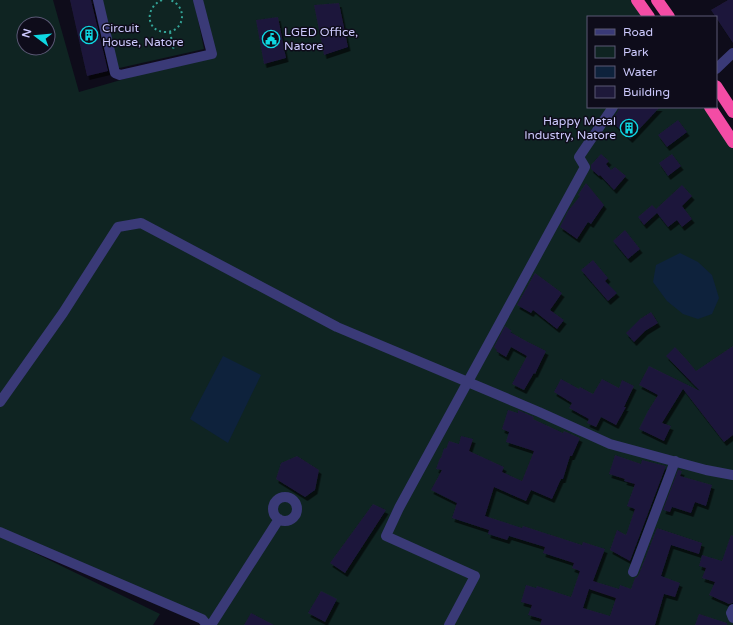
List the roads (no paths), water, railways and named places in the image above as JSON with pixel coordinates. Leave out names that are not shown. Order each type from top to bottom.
[{"type":"highway","points":[[637,0],[648,16]]},
{"type":"highway","points":[[658,0],[668,16]]},
{"type":"highway","points":[[717,88],[733,112]]},
{"type":"highway","points":[[711,108],[733,142]]},
{"type":"street","points":[[98,0],[115,73],[120,75],[212,54],[198,0]]},
{"type":"street","points":[[717,67],[733,52]]},
{"type":"street","points":[[449,625],[475,576],[386,536],[399,508],[585,167],[579,157],[613,108]]},
{"type":"street","points":[[0,402],[63,313],[118,227],[141,223],[337,327],[539,412],[610,444],[706,470],[733,475]]},
{"type":"street","points":[[633,572],[675,461]]},
{"type":"street","points":[[211,625],[279,519]]},
{"type":"street","points":[[0,532],[202,619],[207,625]]},
{"type":"street","points":[[733,609],[731,613],[733,618]]},
{"type":"water","points":[[680,253],[698,262],[712,275],[719,298],[712,314],[698,319],[683,314],[667,301],[653,282],[656,265]]},
{"type":"water","points":[[223,356],[261,375],[228,443],[190,419]]},
{"type":"place","name":"Circuit House, Natore","points":[[89,35]]},
{"type":"place","name":"LGED Office, Natore","points":[[271,39]]},
{"type":"place","name":"Happy Metal Industry, Natore","points":[[629,128]]}]
